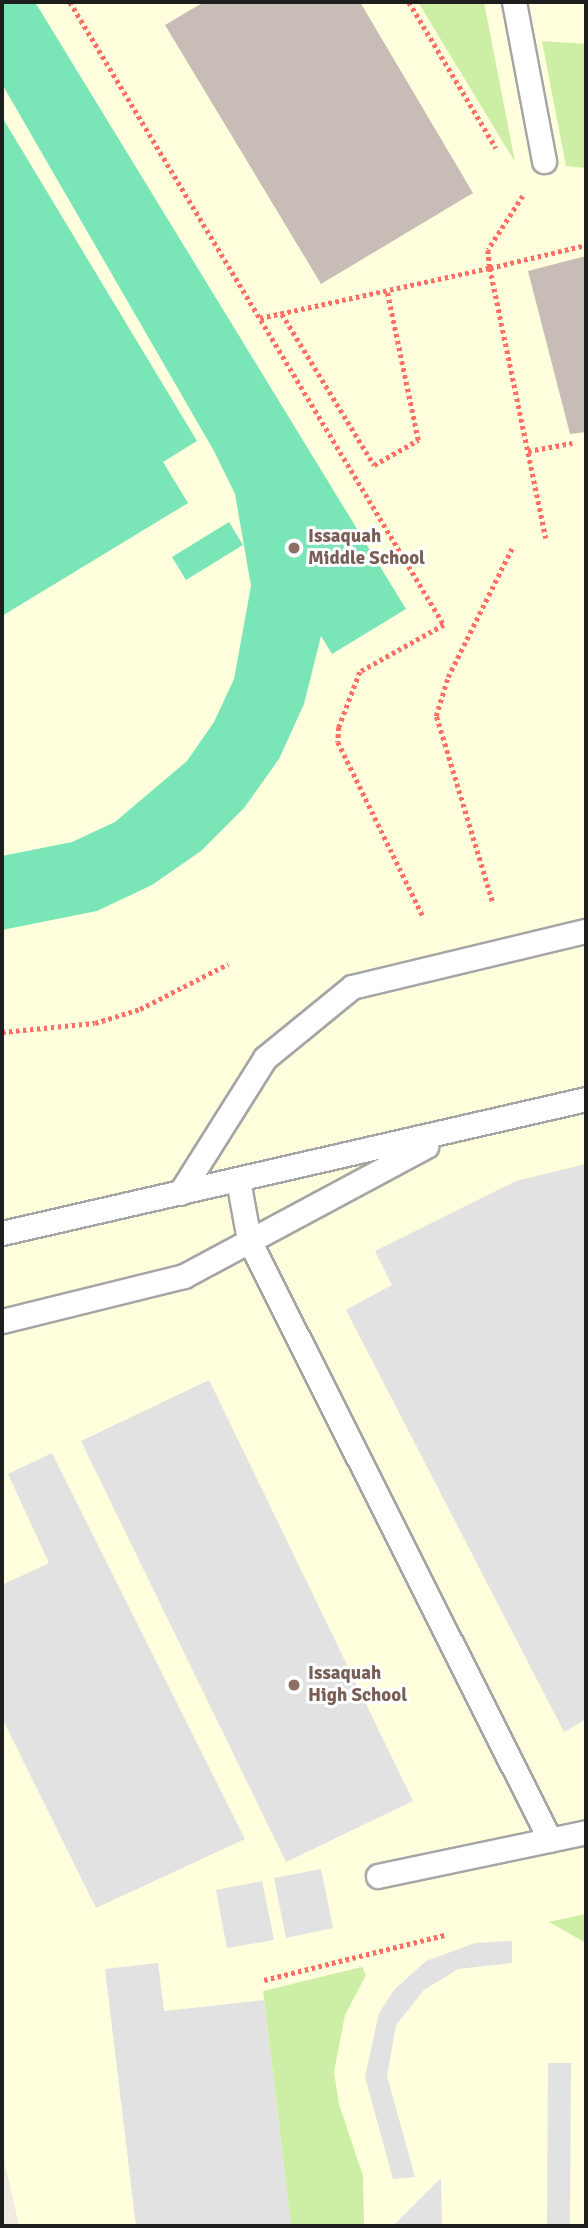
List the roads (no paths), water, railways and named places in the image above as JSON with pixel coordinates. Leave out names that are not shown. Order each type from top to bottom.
[{"type":"lane","points":[[514,2],[544,160]]},
{"type":"lane","points":[[180,1193],[265,1058],[352,987],[586,931]]},
{"type":"lane","points":[[2,1234],[586,1099]]},
{"type":"lane","points":[[2,1321],[184,1276],[454,1131]]},
{"type":"lane","points":[[238,1180],[249,1240],[550,1840]]},
{"type":"lane","points":[[378,1877],[586,1832]]},
{"type":"place","name":"Issaquah Middle School","points":[[294,548]]},
{"type":"place","name":"Issaquah High School","points":[[294,1685]]}]
